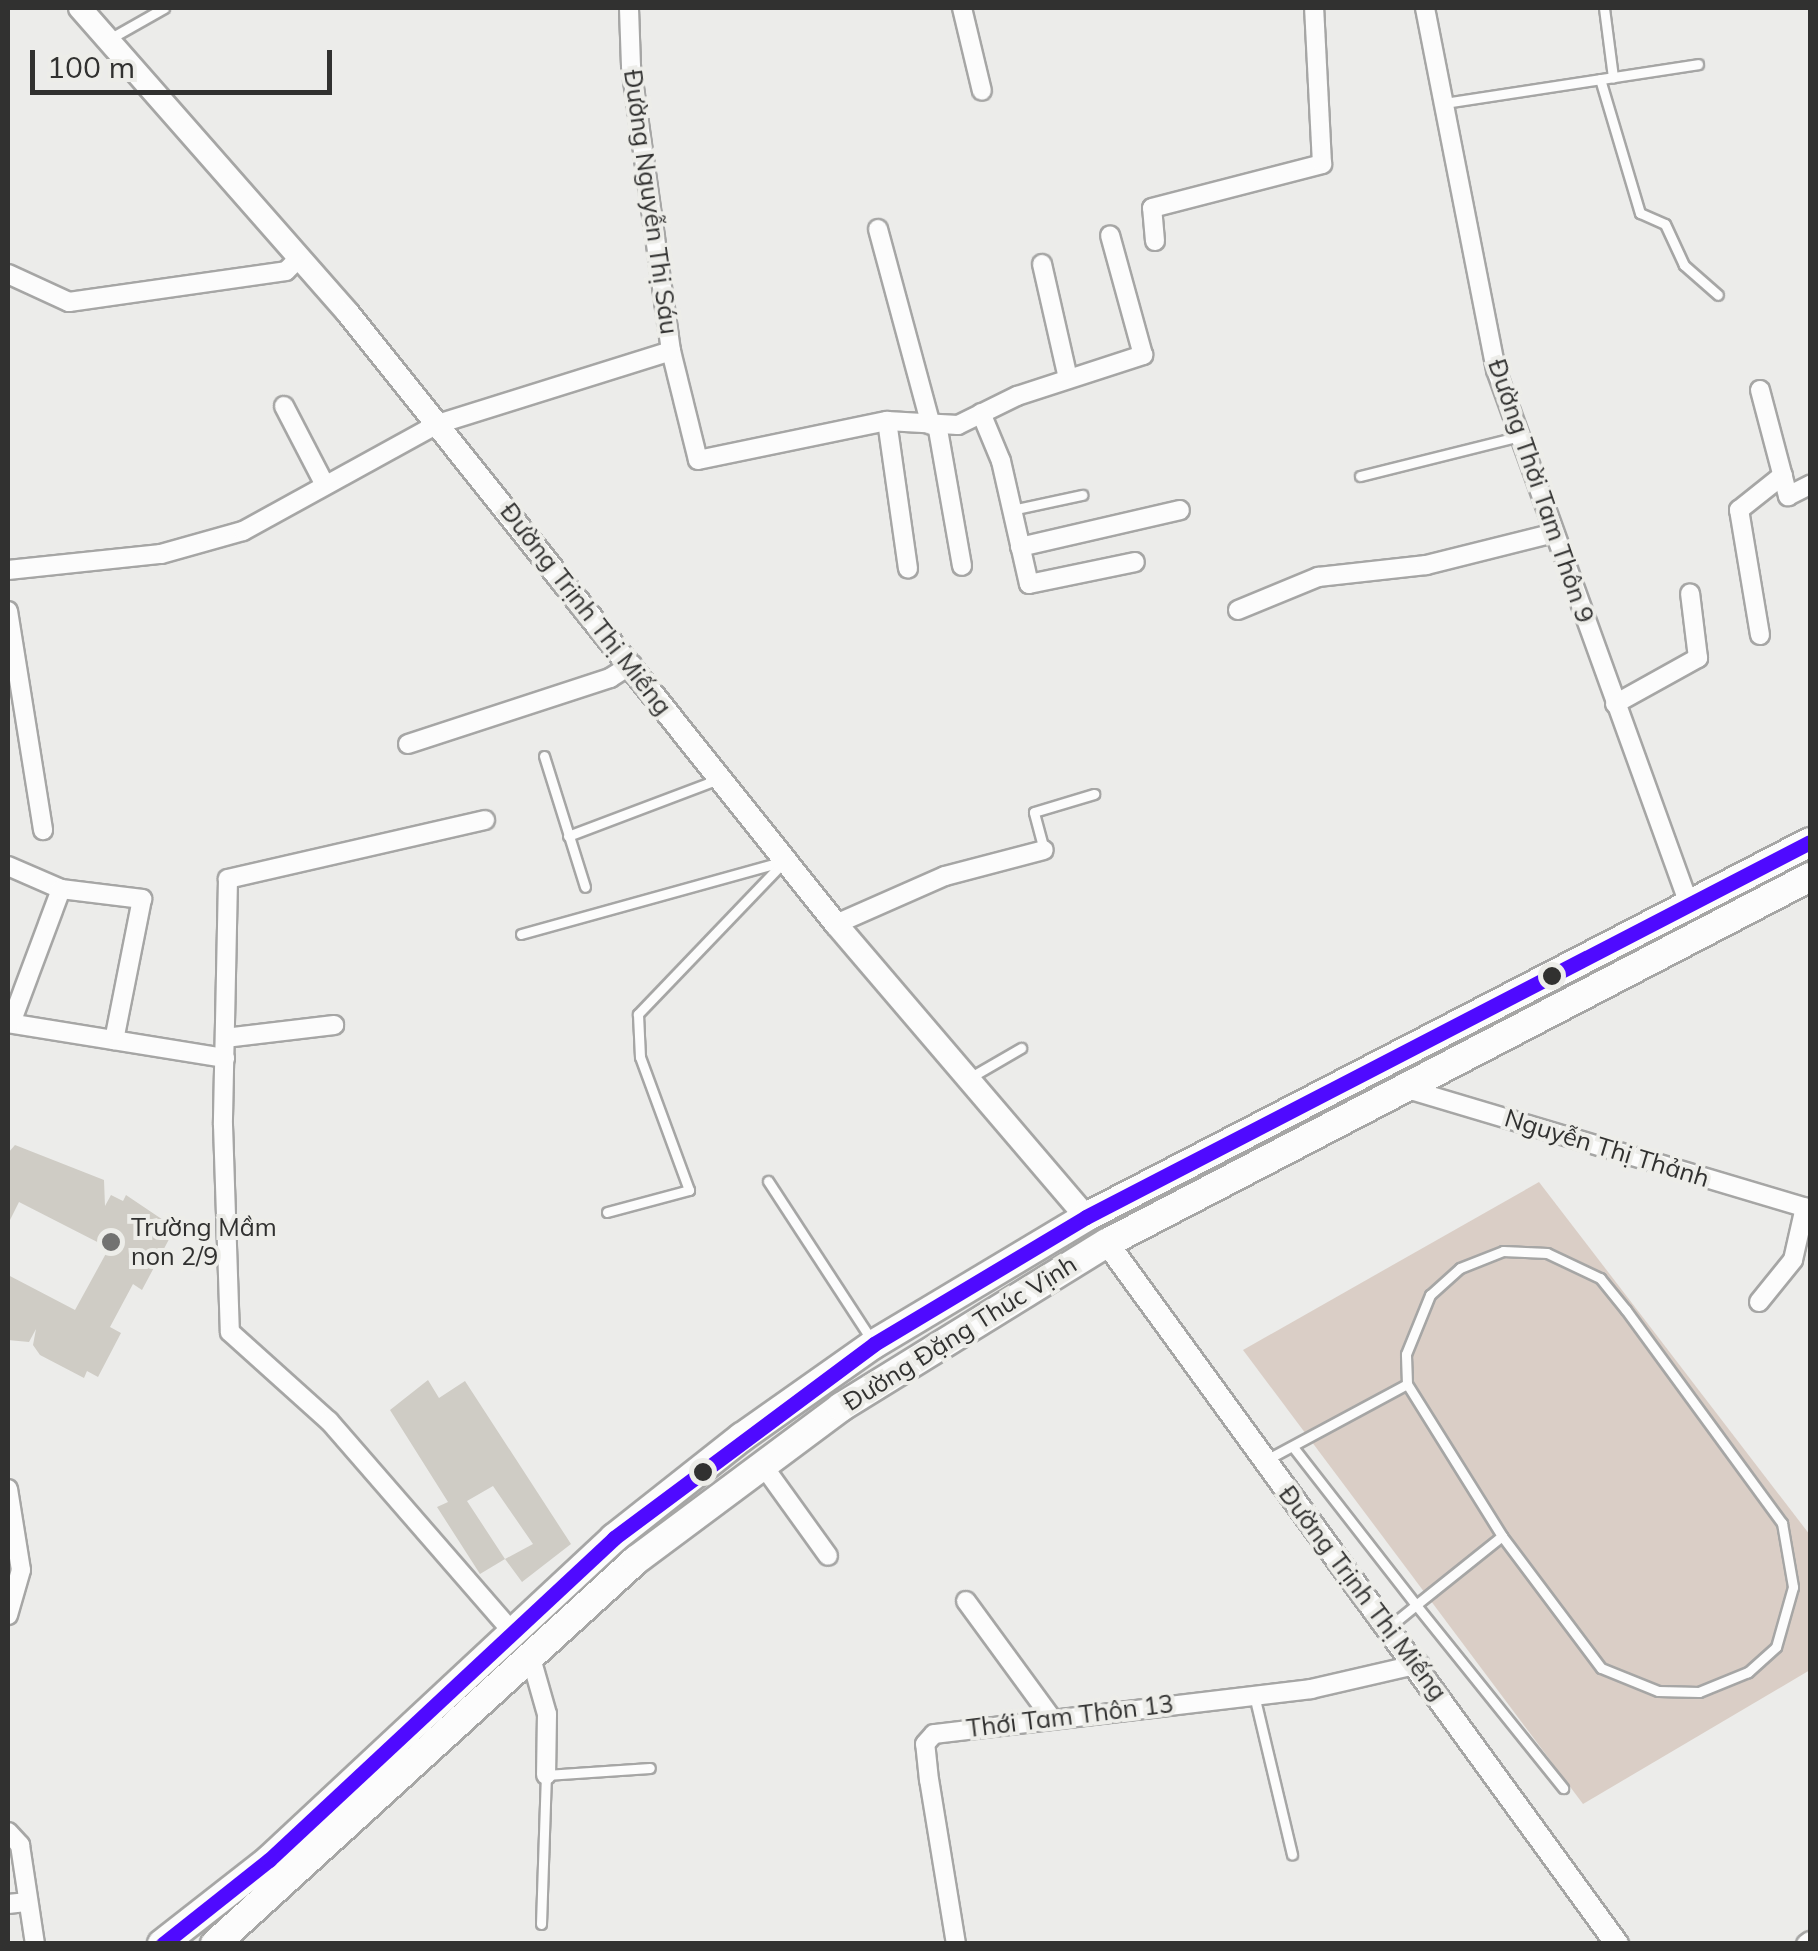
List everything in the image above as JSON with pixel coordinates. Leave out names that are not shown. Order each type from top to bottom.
[{"type":"main road","name":"Đường Trịnh Thị Miếng","points":[[80,8],[300,257],[632,664],[836,924],[1086,1217]]},
{"type":"main road","name":"Đường Đặng Thúc Vịnh","points":[[162,1944],[269,1860],[681,1482],[874,1344],[1086,1217],[1810,842]]},
{"type":"main road","name":"Đường Đặng Thúc Vịnh","points":[[216,1944],[636,1560],[762,1464],[934,1344],[1107,1243],[1810,876]]},
{"type":"main road","points":[[1086,1217],[1107,1243]]},
{"type":"main road","name":"Đường Trịnh Thị Miếng","points":[[1107,1243],[1263,1461],[1391,1626],[1617,1944]]},
{"type":"street","name":"Đường Nguyễn Thị Sáu","points":[[8,570],[162,554],[242,531],[438,424],[671,351],[631,66],[629,8]]},
{"type":"street","points":[[962,8],[982,92]]},
{"type":"street","points":[[1155,241],[1152,208],[1322,164],[1314,8]]},
{"type":"street","name":"Đường Thời Tam Thôn 9","points":[[1425,8],[1496,370],[1688,904]]},
{"type":"street","points":[[878,229],[934,424],[962,566]]},
{"type":"street","points":[[671,351],[698,460],[887,421],[958,425],[1068,378],[1143,355],[1110,235]]},
{"type":"street","points":[[8,274],[70,302],[286,271],[300,257]]},
{"type":"street","points":[[1042,264],[1068,378]]},
{"type":"street","points":[[1760,390],[1788,496],[1810,484]]},
{"type":"street","points":[[284,406],[325,485]]},
{"type":"street","points":[[980,414],[1012,510],[1029,584],[1135,562]]},
{"type":"street","points":[[887,421],[908,569]]},
{"type":"street","points":[[1760,635],[1739,510],[1782,475]]},
{"type":"street","points":[[1020,546],[1180,510]]},
{"type":"street","points":[[1238,610],[1318,578],[1426,566],[1554,532]]},
{"type":"street","points":[[1616,704],[1698,658],[1690,593]]},
{"type":"street","points":[[8,611],[43,830]]},
{"type":"street","points":[[408,744],[610,678],[632,664]]},
{"type":"street","points":[[485,820],[228,879],[224,1058],[230,1332],[329,1421],[513,1633]]},
{"type":"street","points":[[836,924],[945,876],[1044,850]]},
{"type":"street","points":[[8,866],[61,889],[142,899],[114,1040]]},
{"type":"street","points":[[61,889],[9,1023],[224,1058]]},
{"type":"street","points":[[225,1038],[334,1025]]},
{"type":"street","name":"Nguyễn Thị Thảnh","points":[[1404,1088],[1808,1208]]},
{"type":"street","points":[[1758,1302],[1793,1260],[1808,1208]]},
{"type":"street","points":[[762,1464],[828,1556]]},
{"type":"street","points":[[8,1489],[21,1570],[8,1614]]},
{"type":"street","points":[[966,1601],[1051,1717]]},
{"type":"street","points":[[531,1658],[547,1714],[546,1775]]},
{"type":"street","name":"Thới Tam Thôn 13","points":[[956,1944],[925,1744],[934,1734],[1254,1695],[1418,1664]]},
{"type":"street","points":[[8,1832],[20,1845],[34,1944]]},
{"type":"street","points":[[8,1904],[28,1902]]},
{"type":"lane","points":[[109,39],[164,8]]},
{"type":"lane","points":[[1604,8],[1613,77]]},
{"type":"lane","points":[[1444,103],[1698,64]]},
{"type":"lane","points":[[1600,79],[1635,204],[1665,224],[1684,265],[1718,295]]},
{"type":"lane","points":[[1360,476],[1520,436]]},
{"type":"lane","points":[[1012,510],[1082,495]]},
{"type":"lane","points":[[544,756],[584,888]]},
{"type":"lane","points":[[568,836],[719,779]]},
{"type":"lane","points":[[1044,850],[1034,812],[1094,794]]},
{"type":"lane","points":[[521,934],[786,860]]},
{"type":"lane","points":[[607,1212],[688,1190],[640,1057],[638,1014],[786,860]]},
{"type":"lane","points":[[969,1079],[1021,1048]]},
{"type":"lane","points":[[768,1180],[874,1344]]},
{"type":"lane","points":[[1503,1251],[1574,1262],[1600,1278],[1626,1310],[1782,1524],[1792,1560],[1788,1623],[1776,1648],[1748,1672],[1699,1692],[1658,1691],[1625,1681],[1601,1668],[1502,1536],[1407,1384],[1414,1326],[1430,1295],[1460,1268],[1503,1251]]},
{"type":"lane","points":[[1263,1461],[1407,1384]]},
{"type":"lane","points":[[1293,1447],[1563,1788]]},
{"type":"lane","points":[[1391,1626],[1502,1536]]},
{"type":"lane","points":[[1254,1695],[1292,1855]]},
{"type":"lane","points":[[541,1924],[546,1775],[650,1768]]},
{"type":"shaded area","points":[[1539,1182],[1810,1535],[1810,1670],[1583,1804],[1243,1350]]},
{"type":"building","points":[[15,1145],[104,1180],[105,1206],[111,1195],[123,1201],[126,1195],[175,1228],[142,1290],[133,1284],[110,1327],[121,1333],[98,1377],[87,1371],[84,1378],[40,1355],[33,1345],[36,1329],[29,1342],[8,1340],[8,1275],[75,1310],[109,1248],[19,1202],[8,1224],[8,1153]]},
{"type":"building","points":[[428,1380],[439,1398],[465,1381],[571,1544],[522,1582],[505,1559],[480,1574],[437,1507],[448,1502],[390,1410]],"holes":[[[493,1486],[533,1544],[505,1559],[467,1501]]]},
{"type":"transit line","points":[[163,1944],[269,1860],[614,1538],[874,1344],[1086,1217],[1810,842]]},
{"type":"place","name":"Trường Mầm non 2/9","points":[[111,1242]]}]
